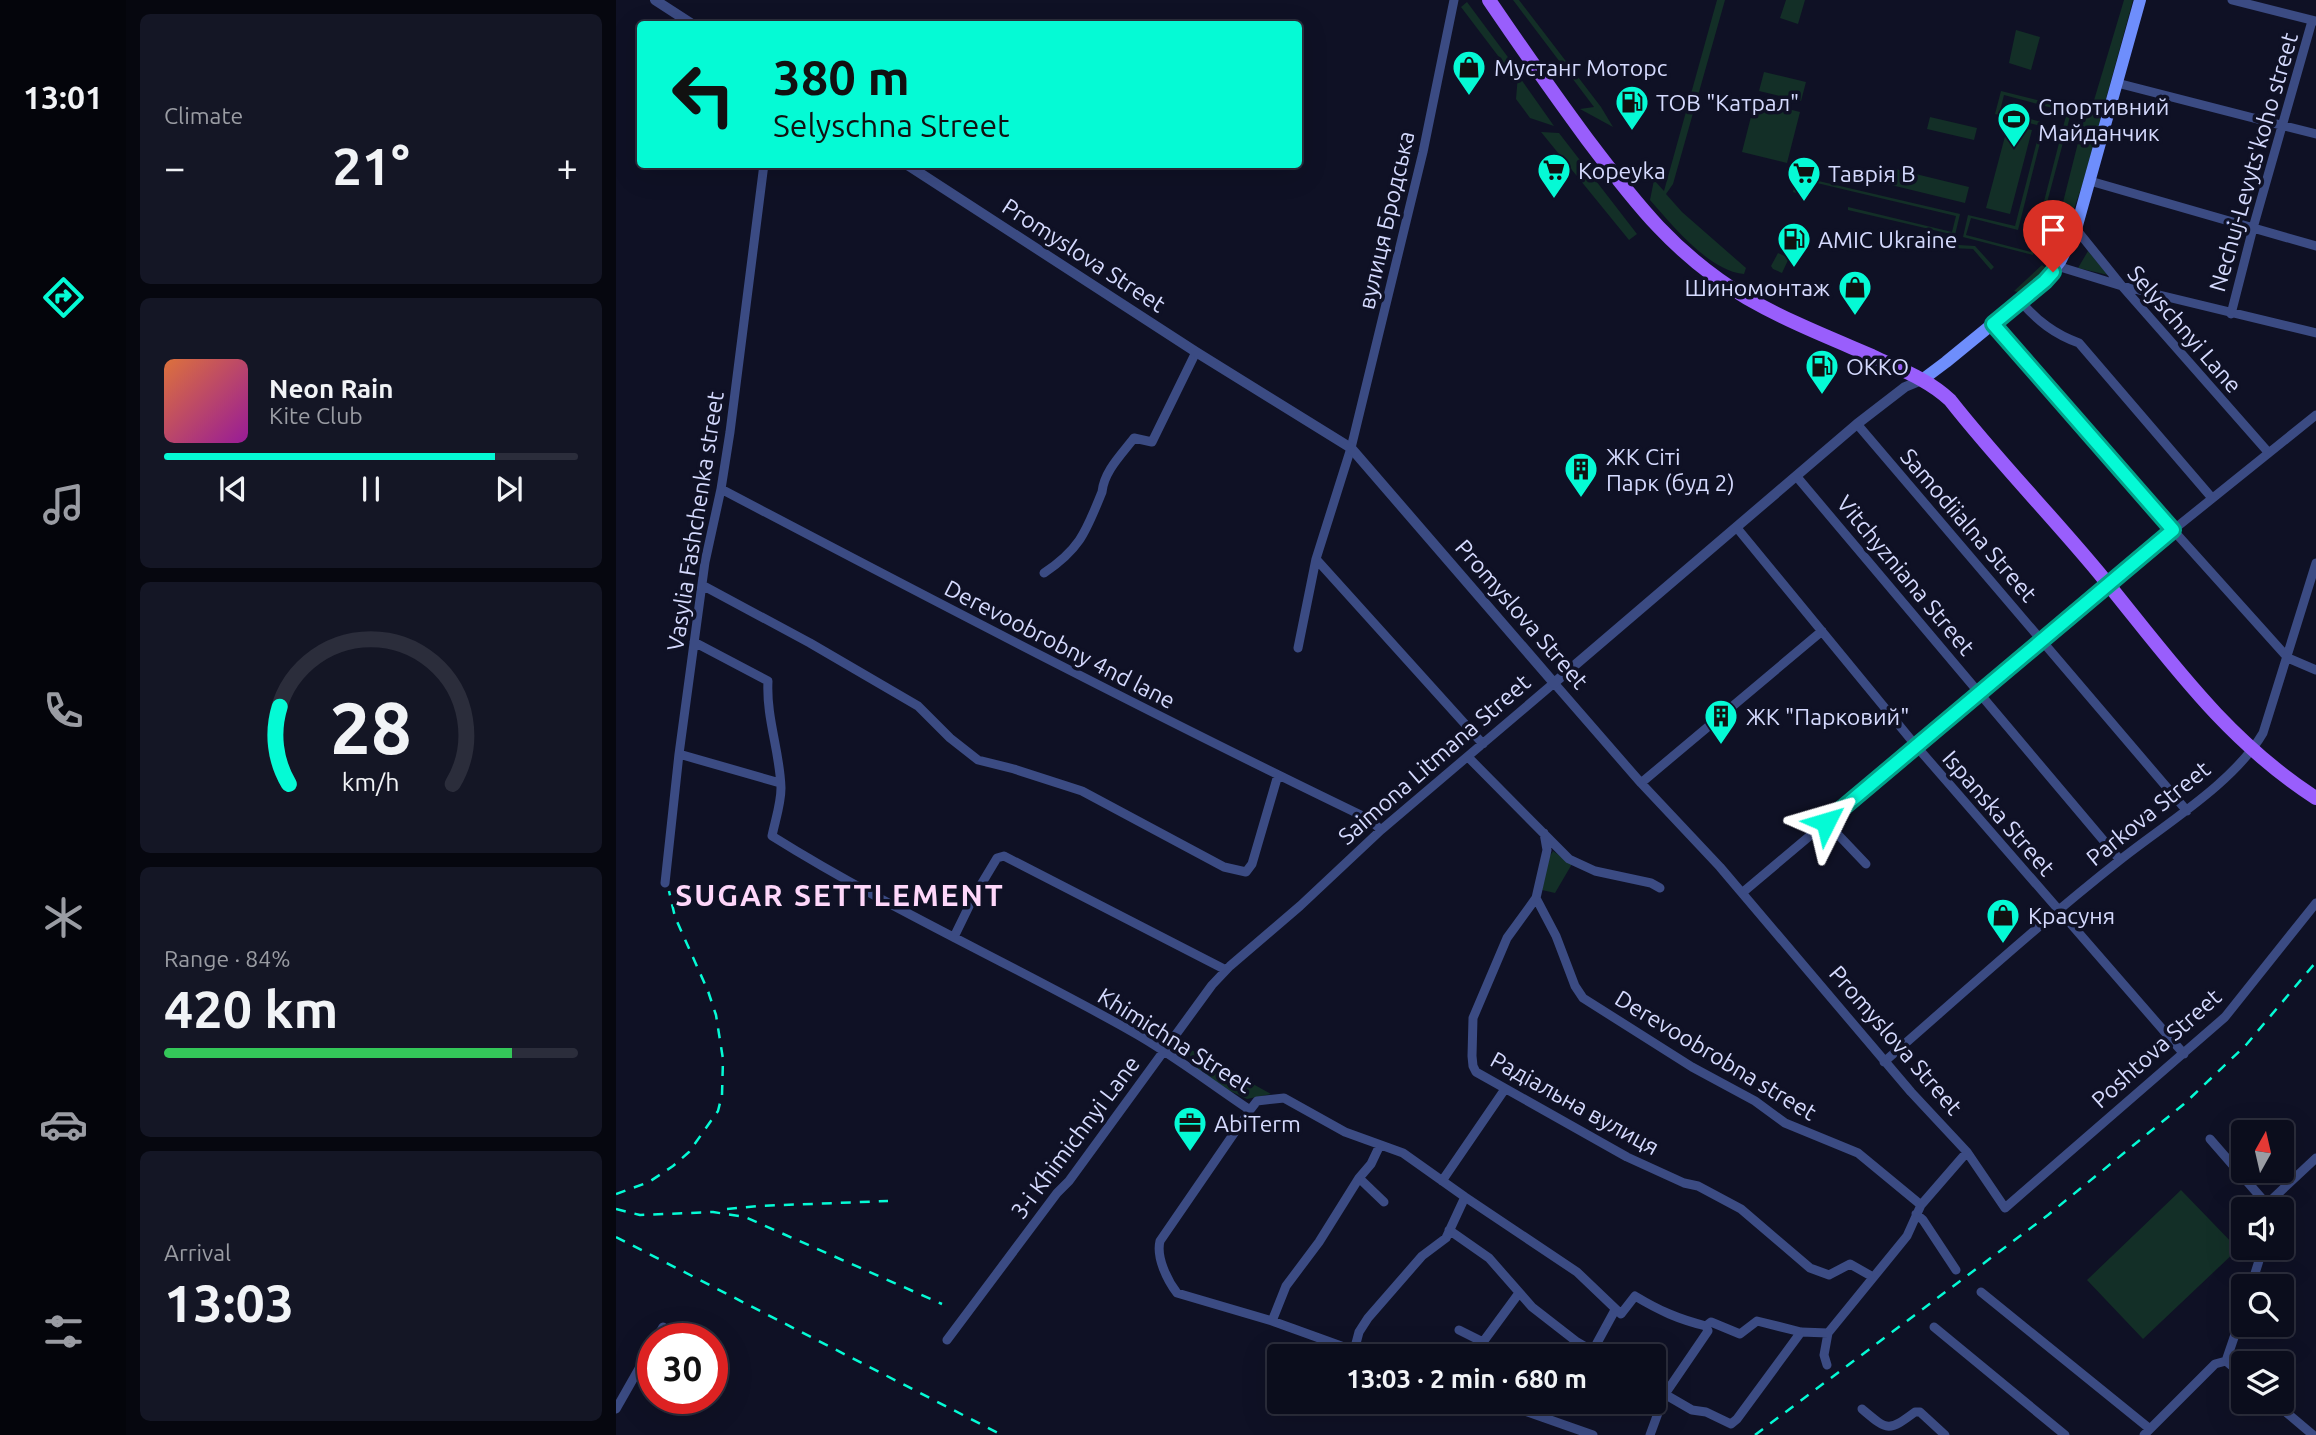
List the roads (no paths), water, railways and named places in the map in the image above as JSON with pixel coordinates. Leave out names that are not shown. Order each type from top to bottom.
[{"type":"main road","points":[[1489,0],[1576,124],[1631,198],[1654,224],[1689,256],[1727,285],[1769,309],[1938,389],[2230,729],[2279,773],[2316,798]]},
{"type":"main road","points":[[1922,380],[2021,302],[2045,281],[2057,266],[2076,229],[2140,0]]},
{"type":"street","points":[[655,0],[687,21]]},
{"type":"street","name":"вулиця Бродська","points":[[1298,648],[1316,559],[1351,448],[1423,152],[1454,0]]},
{"type":"street","points":[[2232,0],[2314,21]]},
{"type":"street","name":"Nechuj-Levyts'koho street","points":[[2231,313],[2314,21]]},
{"type":"street","points":[[2117,83],[2316,134]]},
{"type":"street","name":"Vasylia Fashchenka street","points":[[665,883],[705,562],[722,489],[763,168]]},
{"type":"street","name":"Promyslova Street","points":[[912,168],[1196,352],[1351,448],[1641,783],[1742,893],[1884,1062],[1967,1152],[2006,1208]]},
{"type":"street","points":[[2090,181],[2316,246]]},
{"type":"street","name":"Selyschnyi Lane","points":[[2076,229],[2122,286],[2268,452]]},
{"type":"street","points":[[2057,266],[2122,286],[2316,333]]},
{"type":"street","points":[[2021,302],[2049,329],[2079,343],[2212,498]]},
{"type":"street","points":[[1993,324],[2288,658],[2316,670]]},
{"type":"street","points":[[1044,573],[1066,558],[1087,532],[1112,466],[1134,438],[1152,442],[1196,352]]},
{"type":"street","name":"Saimona Litmana Street","points":[[1300,906],[1381,830],[1857,424],[1905,387],[1922,380]]},
{"type":"street","points":[[1742,893],[2173,530],[2316,415]]},
{"type":"street","name":"Samodiialna Street","points":[[1857,424],[2187,811]]},
{"type":"street","name":"Vitchyzniana Street","points":[[1797,477],[2120,860]]},
{"type":"street","name":"Derevoobrobny 4nd lane","points":[[722,489],[1005,638],[1369,819],[1381,830]]},
{"type":"street","name":"Ispanska Street","points":[[1737,528],[1917,747],[2184,1054]]},
{"type":"street","points":[[1316,559],[1483,744]]},
{"type":"street","name":"Parkova Street","points":[[1884,1062],[2120,860],[2187,811],[2252,751],[2263,733],[2316,563]]},
{"type":"street","points":[[702,585],[810,643],[918,706],[950,738],[978,760],[1082,791],[1224,867],[1246,872],[1252,864],[1278,775]]},
{"type":"street","points":[[1641,783],[1822,631]]},
{"type":"street","name":"Khimichna Street","points":[[694,642],[768,681],[768,709],[779,760],[780,783],[780,799],[772,836],[858,887],[1133,1032],[1250,1110],[1257,1101],[1284,1098],[1345,1132],[1403,1153],[1577,1272],[1615,1310]]},
{"type":"street","points":[[679,754],[780,783]]},
{"type":"street","points":[[1468,757],[1569,859],[1595,871],[1651,883],[1660,888]]},
{"type":"street","points":[[1826,822],[1866,864]]},
{"type":"street","name":"Радіальна вулиця","points":[[1544,833],[1547,850],[1536,898],[1507,938],[1473,1018],[1473,1066],[1483,1077],[1627,1157],[1684,1183],[1698,1185],[1741,1209],[1810,1268],[1829,1275],[1850,1264],[1873,1277]]},
{"type":"street","points":[[954,937],[997,859],[1004,856],[1226,970]]},
{"type":"street","name":"Derevoobrobna street","points":[[1536,898],[1556,936],[1575,986],[1583,998],[1662,1049],[1755,1101],[1785,1123],[1858,1153],[1918,1210],[1956,1270]]},
{"type":"street","name":"Poshtova Street","points":[[2006,1208],[2092,1130],[2225,1017],[2316,903]]},
{"type":"street","name":"3-i Khimichnyi Lane","points":[[947,1340],[1057,1193],[1069,1181],[1212,985],[1300,906]]},
{"type":"street","points":[[1442,1181],[1505,1089]]},
{"type":"street","points":[[1250,1110],[1160,1241],[1158,1250],[1170,1284],[1177,1293],[1272,1321],[1335,1344]]},
{"type":"street","points":[[2210,1139],[2261,1197]]},
{"type":"street","points":[[1272,1321],[1286,1286],[1371,1164],[1380,1144]]},
{"type":"street","points":[[1827,1365],[1824,1355],[1828,1333],[1907,1236],[1918,1210],[1967,1152]]},
{"type":"street","points":[[2278,1197],[2316,1158]]},
{"type":"street","points":[[1359,1178],[1384,1202]]},
{"type":"street","points":[[1356,1344],[1359,1332],[1368,1318],[1399,1280],[1422,1256],[1446,1238],[1465,1197]]},
{"type":"street","points":[[1449,1230],[1489,1258],[1532,1307],[1581,1344]]},
{"type":"street","points":[[1981,1292],[2147,1432],[2216,1364],[2226,1361]]},
{"type":"street","points":[[1460,1330],[1483,1342],[1519,1293]]},
{"type":"street","points":[[1597,1344],[1615,1310],[1621,1314],[1635,1296],[1661,1312],[1706,1326]]},
{"type":"street","points":[[1706,1326],[1711,1322],[1740,1334],[1757,1321],[1801,1332],[1828,1333]]},
{"type":"street","points":[[1666,1393],[1708,1331],[1706,1326]]},
{"type":"street","points":[[1934,1327],[2065,1435]]},
{"type":"street","points":[[1666,1395],[1692,1410],[1706,1412],[1731,1424],[1801,1332]]},
{"type":"street","points":[[2226,1361],[2234,1337]]},
{"type":"street","points":[[2226,1361],[2231,1365]]},
{"type":"street","points":[[616,1409],[637,1372]]},
{"type":"street","points":[[1862,1409],[1880,1424],[1890,1427],[1901,1424],[1915,1412],[1920,1412],[1945,1435]]},
{"type":"street","points":[[1533,1414],[1593,1435]]},
{"type":"street","points":[[1650,1435],[1658,1414]]},
{"type":"street","points":[[2288,1414],[2313,1435]]},
{"type":"street","points":[[2295,1435],[2303,1427]]},
{"type":"railway","points":[[616,1194],[649,1182],[689,1152],[718,1111],[722,1095],[723,1059],[716,1015],[675,917],[669,891]]},
{"type":"railway","points":[[1755,1435],[2048,1215],[2184,1104],[2246,1045],[2316,962]]},
{"type":"railway","points":[[727,1209],[888,1201]]},
{"type":"railway","points":[[616,1209],[640,1215],[713,1212],[745,1217],[942,1304]]},
{"type":"railway","points":[[616,1237],[1002,1435]]},
{"type":"place","name":"Мустанг Моторс","points":[[1469,97]]},
{"type":"place","name":"ТОВ \"Катрал\"","points":[[1632,132]]},
{"type":"place","name":"Спортивний Майданчик","points":[[2014,149]]},
{"type":"place","name":"Kopeyka","points":[[1554,200]]},
{"type":"place","name":"Таврія В","points":[[1804,203]]},
{"type":"place","name":"AMIC Ukraine","points":[[1794,269]]},
{"type":"place","name":"Шиномонтаж","points":[[1855,317]]},
{"type":"place","name":"OKKO","points":[[1822,396]]},
{"type":"place","name":"ЖК Сіті Парк (буд 2)","points":[[1581,499]]},
{"type":"place","name":"ЖК \"Парковий\"","points":[[1721,746]]},
{"type":"place","name":"Красуня","points":[[2003,945]]},
{"type":"place","name":"AbiTerm","points":[[1190,1153]]},
{"type":"district","name":"SUGAR SETTLEMENT","points":[[840,895]]}]
